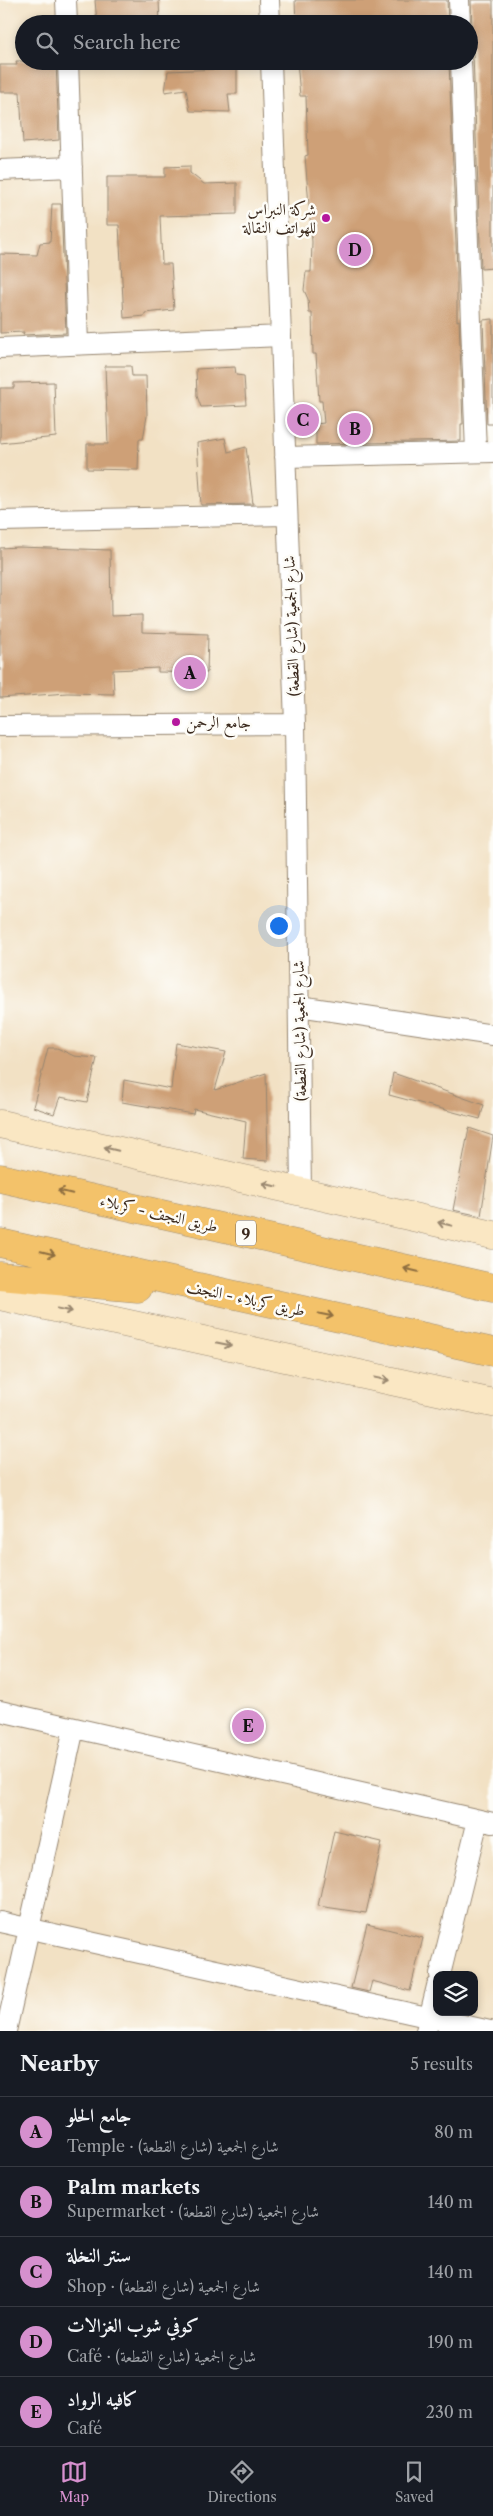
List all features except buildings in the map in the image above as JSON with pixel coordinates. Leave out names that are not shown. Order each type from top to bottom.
[{"type":"highway","name":"طريق النجف - کربلاء","points":[[0,1178],[493,1288]]},
{"type":"highway","name":"طريق کربلاء - النجف","points":[[0,1243],[493,1352]]},
{"type":"highway","points":[[0,1276],[241,1297]]},
{"type":"main road","points":[[0,1124],[493,1235]]},
{"type":"main road","points":[[0,1296],[493,1403]]},
{"type":"street","points":[[66,0],[67,15]]},
{"type":"street","points":[[269,0],[270,15]]},
{"type":"street","points":[[459,0],[460,15]]},
{"type":"street","points":[[68,70],[78,344]]},
{"type":"street","name":"شارع الجمعية (شارع القطعة)","points":[[271,70],[295,724],[301,1192]]},
{"type":"street","points":[[285,457],[485,452],[462,70]]},
{"type":"street","points":[[0,170],[72,167]]},
{"type":"street","points":[[0,348],[281,336]]},
{"type":"street","points":[[0,521],[287,515]]},
{"type":"street","points":[[0,726],[295,724]]},
{"type":"street","points":[[300,1006],[493,1035]]},
{"type":"street","points":[[0,1711],[486,1821],[441,1971]]},
{"type":"street","points":[[6,2031],[74,1728]]},
{"type":"street","points":[[0,1922],[427,2024],[490,2031]]},
{"type":"street","points":[[427,2024],[433,2001]]},
{"type":"place","name":"شركة النبراس للهواتف النقالة","points":[[326,218]]},
{"type":"place","name":"كوفي شوب الغزالات","points":[[355,250]]},
{"type":"place","name":"سنتر النخلة","points":[[303,420]]},
{"type":"place","name":"Palm markets","points":[[355,429]]},
{"type":"place","name":"جامع الحلو","points":[[190,673]]},
{"type":"place","name":"جامع الرحمن","points":[[176,722]]},
{"type":"place","name":"كافيه الرواد","points":[[248,1726]]}]
